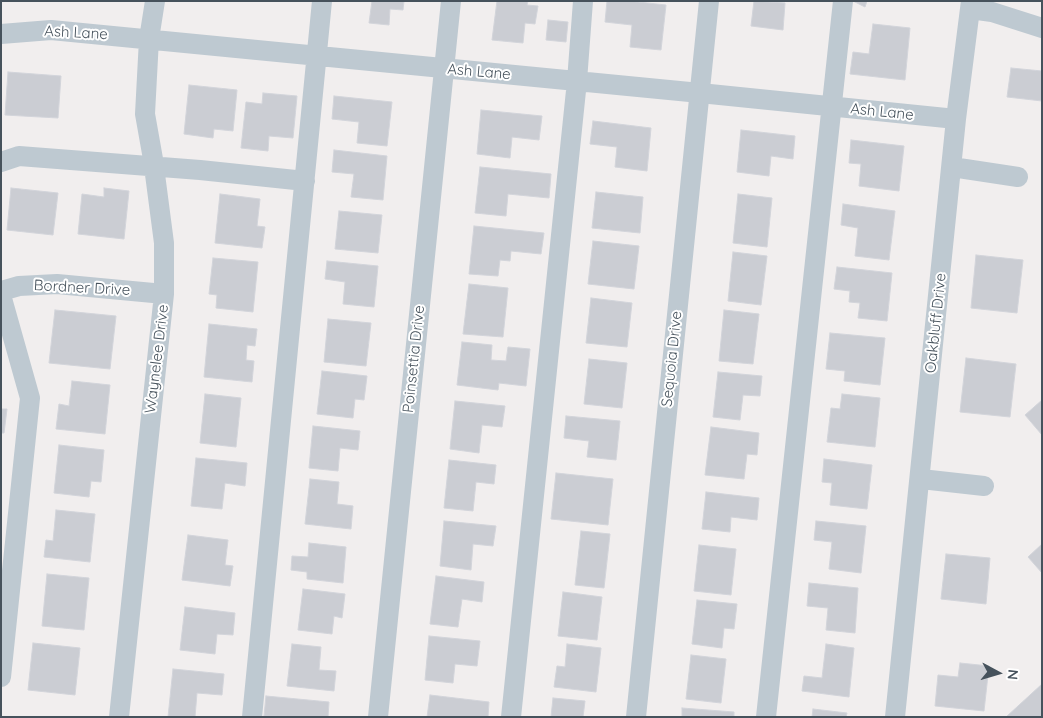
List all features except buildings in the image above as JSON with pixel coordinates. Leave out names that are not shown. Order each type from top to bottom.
[{"type":"street","name":"Waynelee Drive","points":[[119,717],[164,294],[164,243],[145,114],[149,39],[155,1]]},
{"type":"street","points":[[252,717],[322,1]]},
{"type":"street","name":"Poinsettia Drive","points":[[378,717],[450,1]]},
{"type":"street","points":[[510,717],[577,81],[583,1]]},
{"type":"street","name":"Sequoia Drive","points":[[636,717],[709,1]]},
{"type":"street","points":[[766,717],[831,106],[844,1]]},
{"type":"street","points":[[971,5],[1042,28]]},
{"type":"street","name":"Oakbluff Drive","points":[[895,717],[956,120],[971,5]]},
{"type":"street","name":"Ash Lane","points":[[1,34],[51,30],[700,92],[956,120]]},
{"type":"street","points":[[1,162],[19,156],[305,181]]},
{"type":"street","points":[[952,168],[1018,177]]},
{"type":"street","name":"Bordner Drive","points":[[1,291],[19,286],[57,284],[164,294]]},
{"type":"street","points":[[1,295],[30,398],[1,677]]},
{"type":"street","points":[[920,479],[984,486]]}]
